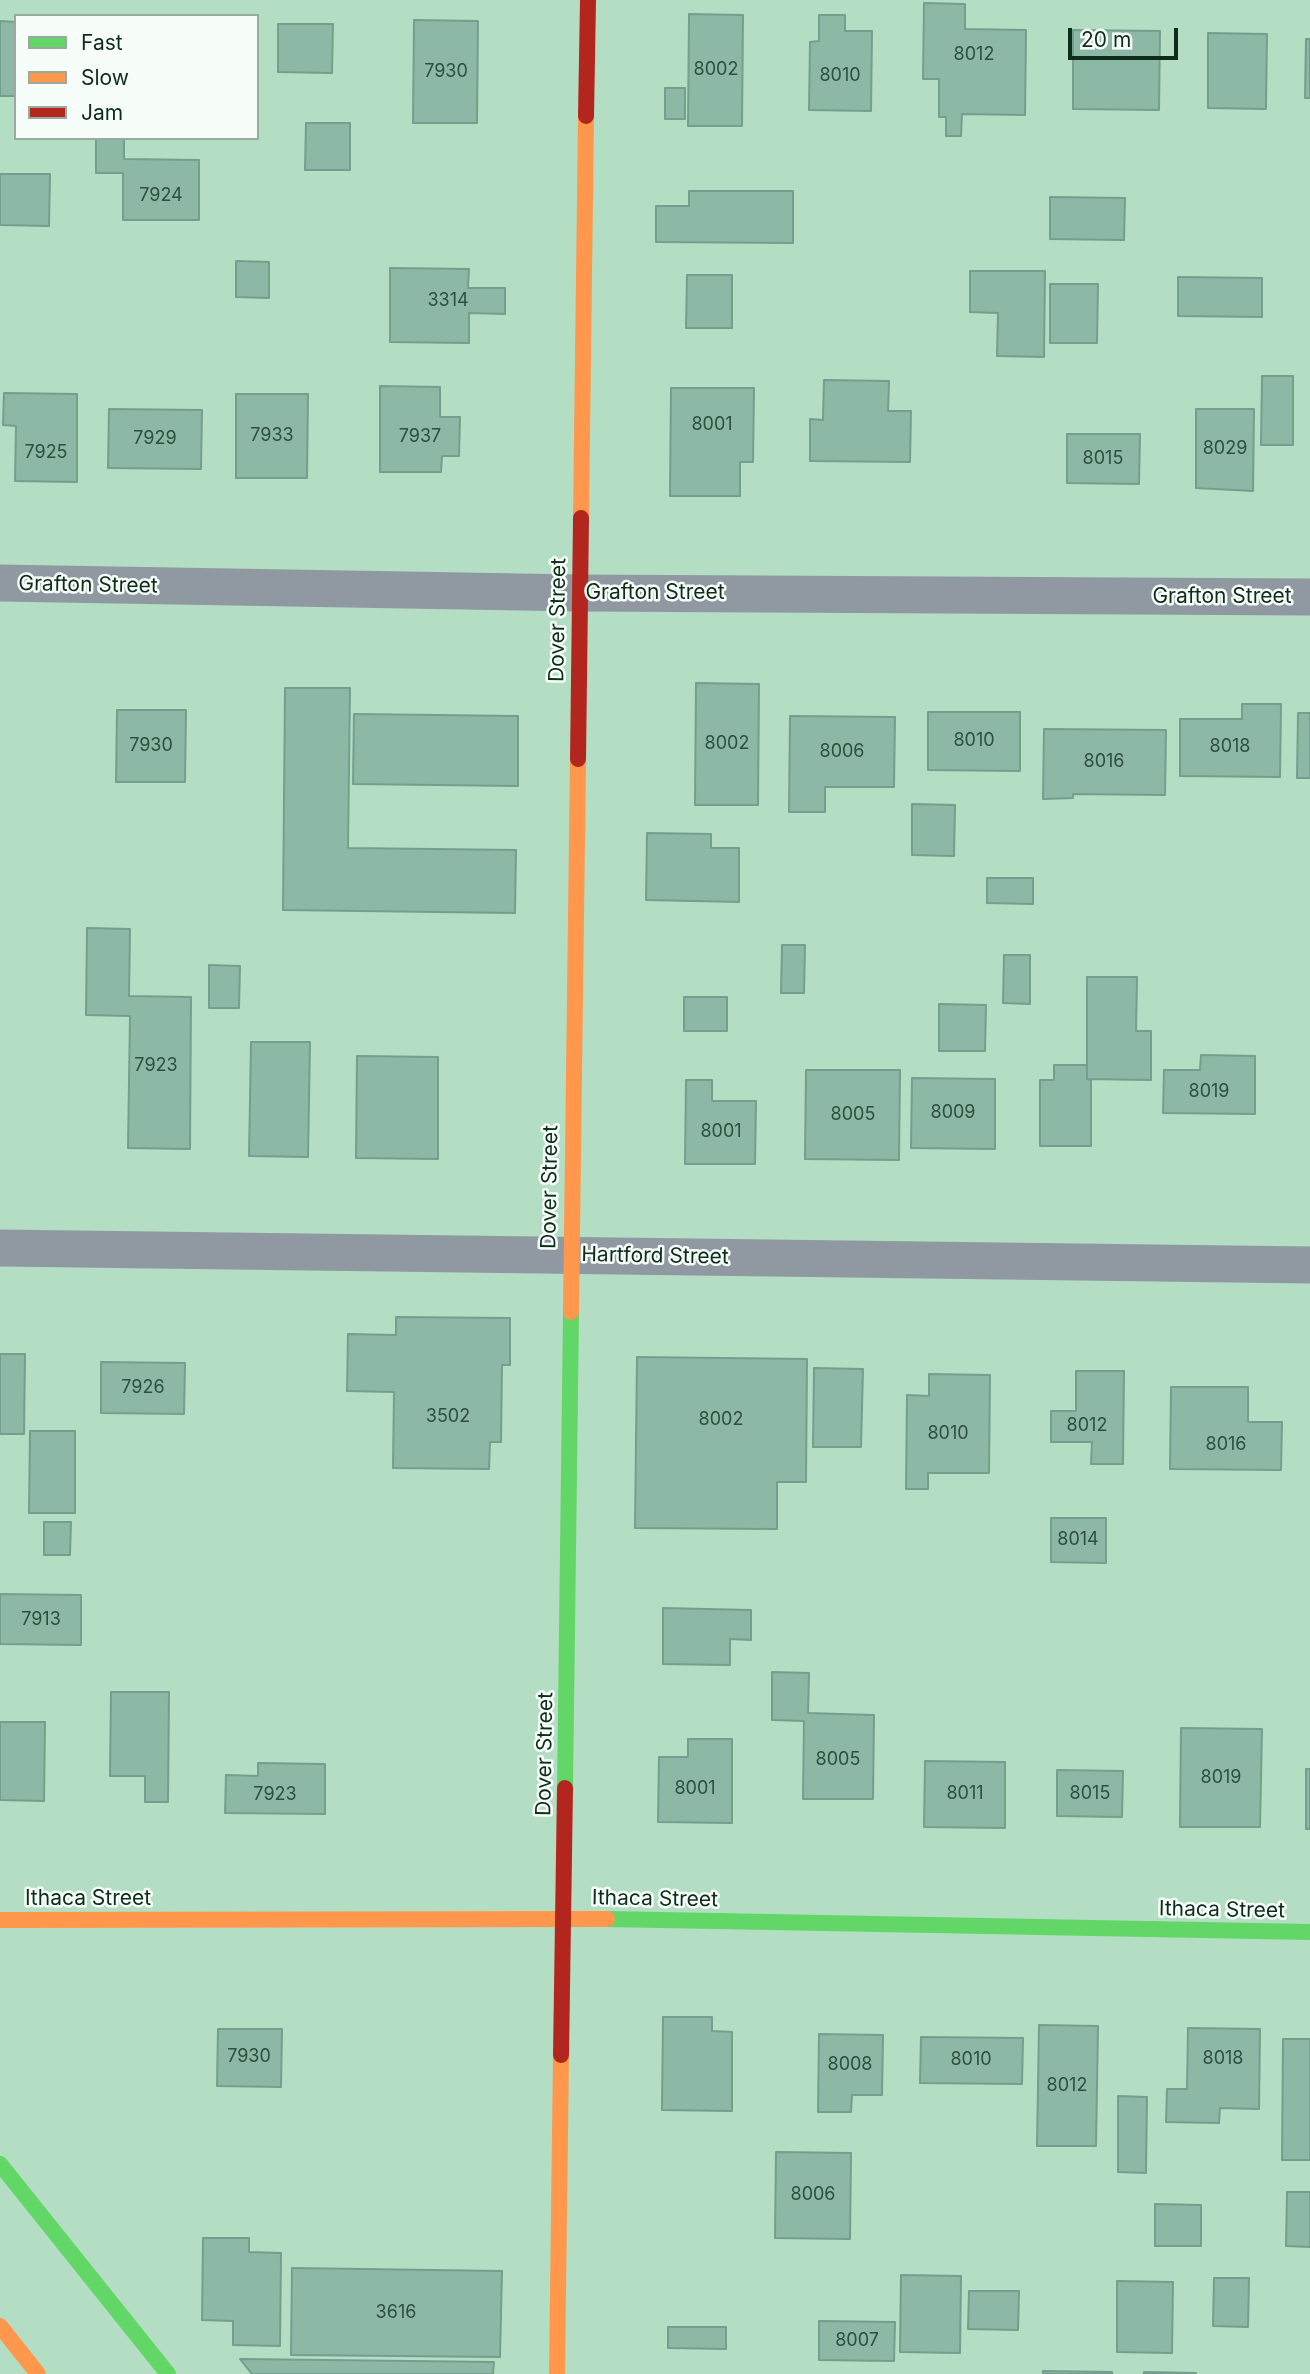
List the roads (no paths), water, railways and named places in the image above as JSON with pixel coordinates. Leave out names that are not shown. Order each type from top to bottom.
[{"type":"main road","name":"Dover Street","points":[[557,2374],[588,0]]},
{"type":"main road","name":"Ithaca Street","points":[[0,1920],[564,1918],[1310,1932]]},
{"type":"main road","points":[[0,2164],[168,2374]]},
{"type":"main road","points":[[0,2326],[38,2374]]},
{"type":"street","name":"Grafton Street","points":[[0,583],[579,593],[1310,597]]},
{"type":"street","name":"Hartford Street","points":[[0,1248],[1310,1265]]}]
